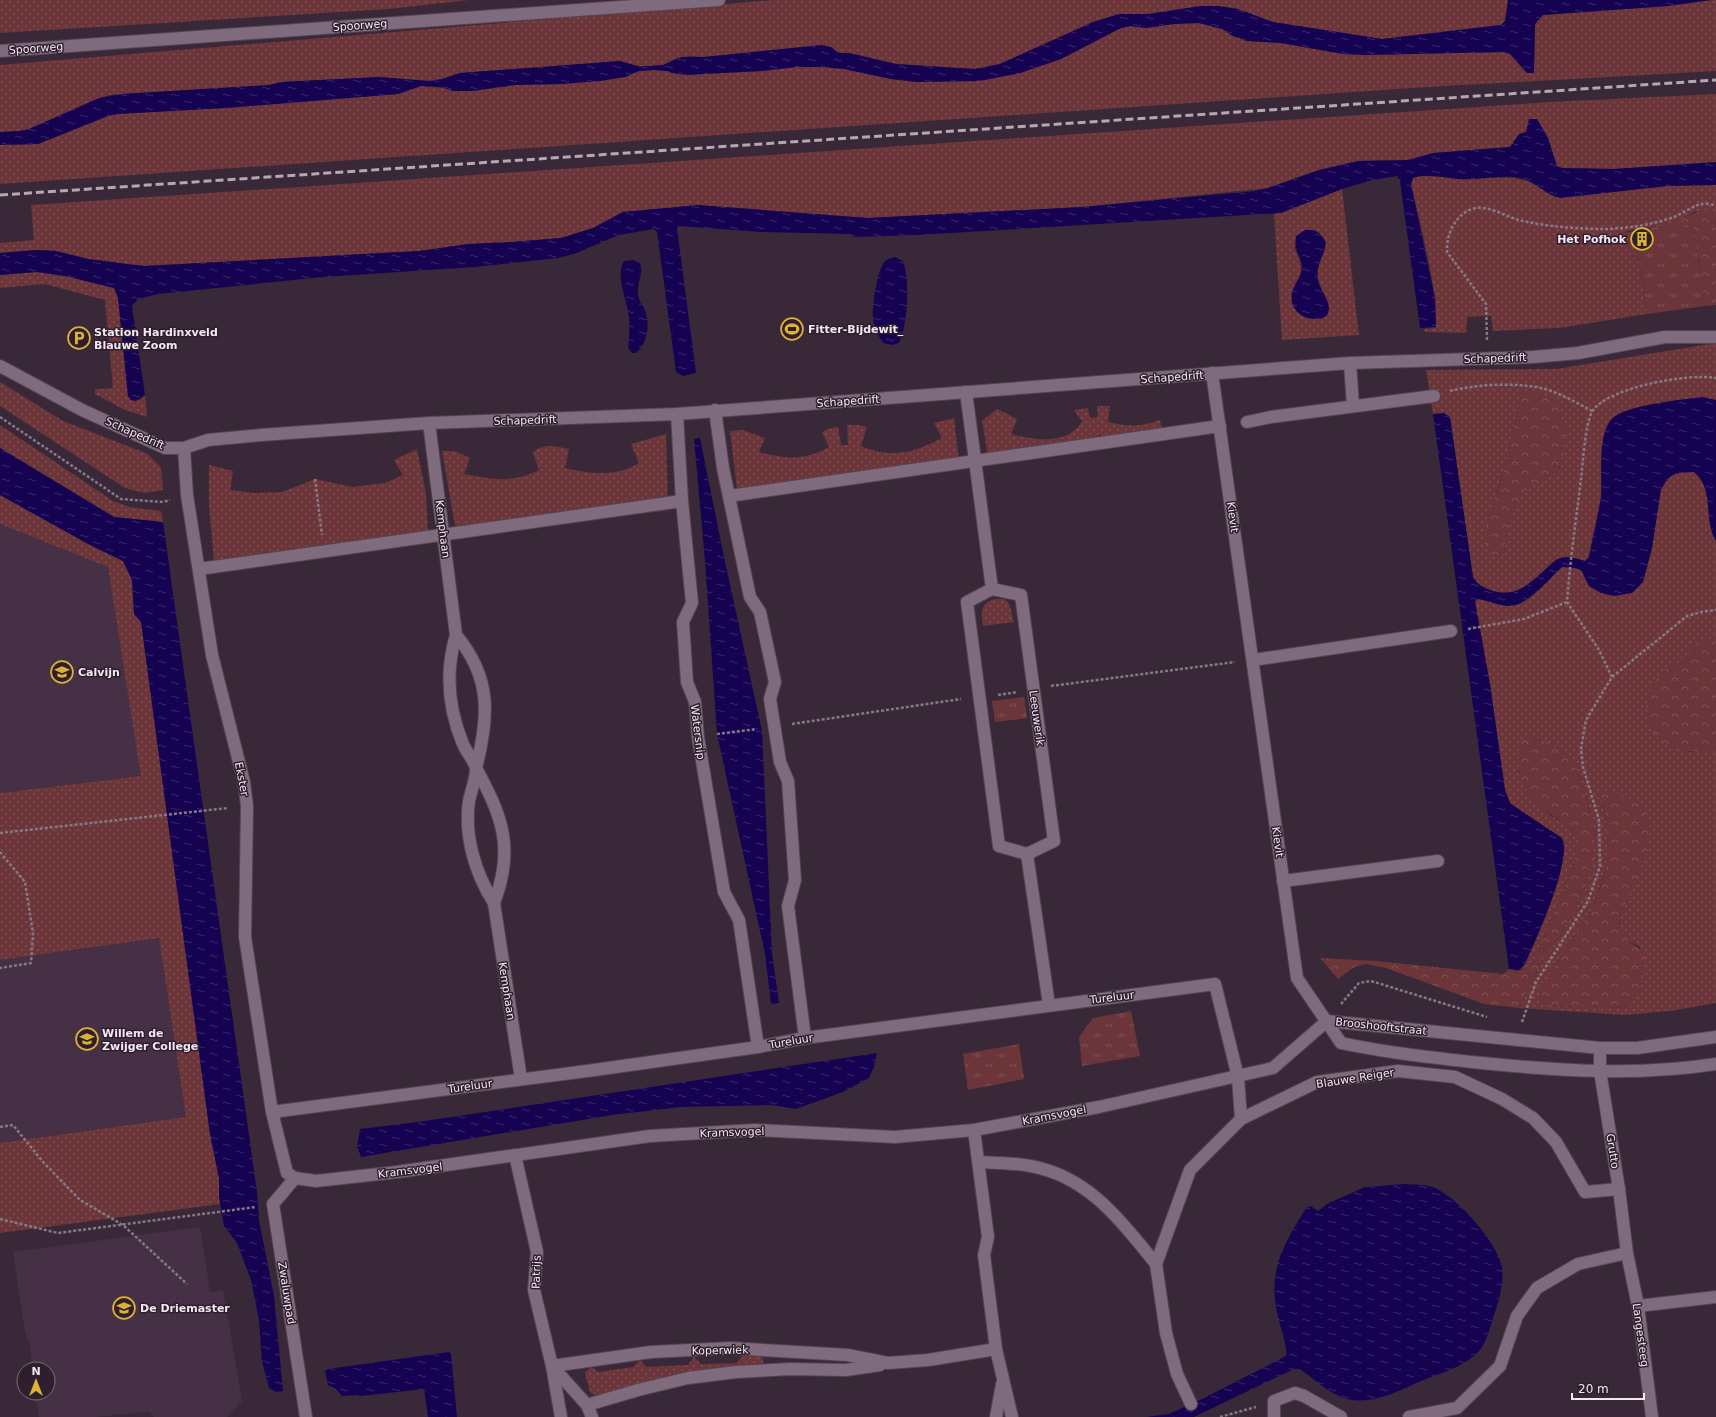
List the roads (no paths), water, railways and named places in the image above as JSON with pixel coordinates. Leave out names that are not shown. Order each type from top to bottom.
[{"type":"street","name":"Spoorweg","points":[[0,51],[719,0]]},
{"type":"street","name":"Schapedrift","points":[[0,366],[82,410],[165,448],[184,448],[208,440],[429,423],[677,414],[1350,363],[1533,357],[1578,353],[1665,337],[1716,336]]},
{"type":"street","points":[[1350,363],[1353,406]]},
{"type":"street","name":"Kievit","points":[[1212,374],[1297,978],[1327,1021]]},
{"type":"street","points":[[966,392],[977,461],[992,589],[967,602],[998,846],[1027,854],[1049,1005]]},
{"type":"street","points":[[1247,422],[1271,416],[1434,396]]},
{"type":"street","points":[[715,410],[723,468],[750,597],[760,612],[775,682],[770,699],[769,728],[788,781],[795,880],[788,906],[805,1038]]},
{"type":"street","name":"Watersnip","points":[[677,414],[682,501],[692,603],[683,622],[687,682],[695,702],[698,737],[724,892],[739,920],[758,1047]]},
{"type":"street","name":"Kemphaan","points":[[429,423],[456,635],[450,655],[449,691],[453,717],[464,745],[493,799],[503,830],[504,860],[501,884],[494,903]]},
{"type":"street","points":[[729,496],[1220,426]]},
{"type":"street","name":"Ekster","points":[[184,448],[187,495],[212,655],[244,782],[247,806],[245,937],[272,1112]]},
{"type":"street","points":[[199,569],[444,533],[682,501]]},
{"type":"street","name":"Leeuwerik","points":[[992,589],[1021,595],[1054,841],[1027,854]]},
{"type":"street","points":[[1253,660],[1451,631]]},
{"type":"street","name":"Kemphaan","points":[[456,635],[469,650],[483,686],[486,718],[469,802],[468,830],[474,860],[482,881],[494,903],[520,1079]]},
{"type":"street","points":[[1283,881],[1438,860]]},
{"type":"street","name":"Tureluur","points":[[272,1112],[758,1047],[805,1038],[1215,984],[1238,1077]]},
{"type":"street","points":[[1241,1119],[1238,1077],[1273,1068],[1327,1021]]},
{"type":"street","name":"Brooshooftstraat","points":[[1327,1021],[1600,1048],[1637,1048],[1716,1038]]},
{"type":"street","name":"Brooshooftstraat","points":[[1327,1021],[1341,1043],[1393,1054],[1529,1068],[1600,1071],[1692,1068],[1716,1064]]},
{"type":"street","name":"Grutto","points":[[1600,1048],[1600,1071],[1619,1189],[1627,1253]]},
{"type":"street","name":"Blauwe Reiger","points":[[1191,1404],[1177,1374],[1166,1333],[1156,1264],[1190,1170],[1241,1119],[1317,1082],[1398,1071],[1454,1077],[1502,1099],[1533,1118],[1556,1142],[1585,1192],[1619,1189]]},
{"type":"street","name":"Kramsvogel","points":[[295,1178],[316,1181],[650,1136],[754,1130],[895,1137],[974,1130],[1099,1107],[1238,1077]]},
{"type":"street","points":[[272,1112],[286,1173],[295,1178]]},
{"type":"street","points":[[974,1130],[988,1237],[984,1255],[996,1349],[1012,1417]]},
{"type":"street","name":"Patrijs","points":[[515,1155],[537,1252],[534,1290],[552,1366],[561,1417]]},
{"type":"street","points":[[979,1162],[1012,1163],[1044,1169],[1076,1183],[1100,1200],[1121,1220],[1156,1264]]},
{"type":"street","name":"Zwaluwpad","points":[[295,1178],[273,1204],[306,1417]]},
{"type":"street","points":[[1409,1417],[1457,1408],[1500,1366],[1517,1316],[1537,1288],[1578,1264],[1627,1253]]},
{"type":"street","name":"Langesteeg","points":[[1627,1253],[1638,1306],[1652,1417]]},
{"type":"street","points":[[1638,1306],[1716,1297]]},
{"type":"street","name":"Koperwiek","points":[[552,1366],[651,1352],[730,1348],[848,1355],[888,1363]]},
{"type":"street","name":"Koperwiek","points":[[587,1405],[638,1390],[695,1377],[736,1372],[790,1369],[846,1370],[888,1363],[928,1360],[996,1349]]},
{"type":"street","name":"Patrijs","points":[[552,1366],[587,1405],[592,1417]]},
{"type":"street","points":[[996,1417],[1003,1377]]},
{"type":"street","points":[[1274,1417],[1274,1401],[1295,1394],[1304,1396],[1341,1417]]},
{"type":"water","points":[[1508,0],[1712,0],[1668,6],[1543,15],[1535,24],[1534,73],[1527,73],[1510,54],[1504,52],[1366,55],[1343,54],[1281,43],[1247,41],[1233,36],[1222,29],[1199,23],[1174,24],[1146,28],[1131,26],[1121,28],[1061,59],[1020,73],[979,81],[917,82],[891,79],[844,69],[822,67],[796,67],[762,71],[685,75],[668,71],[653,70],[639,71],[625,77],[600,81],[515,85],[472,91],[453,91],[442,87],[421,86],[398,94],[226,108],[117,114],[108,116],[38,144],[0,145],[0,132],[29,129],[99,98],[121,94],[269,85],[281,82],[379,77],[429,81],[442,79],[460,73],[620,61],[637,66],[650,66],[663,65],[682,57],[704,57],[821,45],[831,47],[837,52],[849,53],[896,64],[975,69],[1000,64],[1093,22],[1119,14],[1148,14],[1201,6],[1218,6],[1238,9],[1273,22],[1382,39],[1501,25],[1505,21]]},
{"type":"water","points":[[1529,119],[1537,119],[1548,138],[1557,166],[1562,168],[1614,169],[1716,162],[1716,185],[1668,186],[1560,198],[1520,178],[1505,177],[1466,179],[1424,176],[1413,178],[1411,184],[1435,298],[1436,327],[1420,328],[1400,181],[1397,176],[1373,180],[1342,189],[1281,213],[917,235],[854,237],[850,234],[761,232],[679,226],[677,228],[696,373],[683,376],[676,372],[657,232],[654,229],[619,235],[574,254],[558,258],[475,267],[323,277],[158,294],[138,299],[132,306],[145,395],[136,401],[131,400],[128,396],[118,298],[114,288],[65,276],[37,272],[0,275],[0,253],[36,250],[56,251],[88,259],[144,266],[419,251],[468,244],[561,238],[593,228],[623,212],[698,205],[868,218],[1082,207],[1255,191],[1268,188],[1319,170],[1358,161],[1408,160],[1433,153],[1510,147],[1519,134],[1526,132]]},
{"type":"water","points":[[1305,230],[1313,230],[1318,232],[1326,243],[1317,276],[1319,285],[1328,302],[1329,311],[1326,316],[1314,319],[1304,317],[1297,311],[1292,303],[1294,286],[1302,271],[1302,263],[1295,242],[1296,236]]},
{"type":"water","points":[[895,257],[903,261],[907,279],[907,302],[902,335],[899,343],[892,345],[883,343],[880,338],[874,324],[873,312],[874,297],[881,267],[885,261]]},
{"type":"water","points":[[633,260],[640,263],[641,267],[638,296],[645,310],[648,323],[647,334],[643,345],[636,353],[632,353],[628,348],[629,317],[621,281],[624,261]]},
{"type":"water","points":[[1703,397],[1716,400],[1716,541],[1710,524],[1707,496],[1704,487],[1694,472],[1682,472],[1674,474],[1661,489],[1652,548],[1643,582],[1632,593],[1614,596],[1601,593],[1589,586],[1581,570],[1562,567],[1530,597],[1516,605],[1502,605],[1479,599],[1475,601],[1490,684],[1505,790],[1510,803],[1562,838],[1564,849],[1558,881],[1537,938],[1525,964],[1518,971],[1509,969],[1433,414],[1444,413],[1450,417],[1473,577],[1479,584],[1487,589],[1502,593],[1523,587],[1536,578],[1557,559],[1567,557],[1585,561],[1589,557],[1601,497],[1603,443],[1608,424],[1614,417],[1632,409],[1644,406]]},
{"type":"water","points":[[700,438],[762,731],[772,953],[779,1003],[771,1004],[765,954],[717,734],[705,561],[694,439]]},
{"type":"water","points":[[0,448],[114,517],[163,522],[257,1192],[259,1220],[274,1296],[283,1391],[276,1392],[269,1388],[262,1362],[259,1320],[251,1280],[237,1243],[224,1226],[219,1197],[219,1179],[210,1134],[141,622],[134,614],[132,580],[123,561],[90,545],[0,495]]},
{"type":"water","points":[[877,1053],[874,1067],[869,1078],[843,1092],[796,1109],[771,1105],[681,1107],[612,1115],[361,1157],[357,1146],[360,1129],[418,1122]]},
{"type":"water","points":[[1405,1184],[1429,1186],[1441,1191],[1452,1199],[1484,1233],[1493,1245],[1499,1257],[1502,1267],[1502,1286],[1499,1299],[1487,1338],[1475,1355],[1463,1364],[1389,1395],[1378,1398],[1367,1400],[1346,1399],[1326,1389],[1300,1369],[1294,1369],[1194,1417],[1146,1417],[1169,1414],[1204,1398],[1286,1356],[1285,1343],[1275,1301],[1274,1286],[1279,1260],[1284,1247],[1306,1208],[1311,1206],[1318,1211],[1327,1204],[1365,1187]]},
{"type":"water","points":[[449,1352],[451,1354],[457,1417],[428,1417],[424,1389],[361,1396],[342,1396],[336,1389],[328,1385],[325,1371],[328,1369]]},
{"type":"railway","points":[[0,195],[1716,80]]},
{"type":"place","name":"Het Pofhok","points":[[1642,239]]},
{"type":"place","name":"Fitter-Bijdewit_","points":[[792,329]]},
{"type":"place","name":"Station Hardinxveld Blauwe Zoom","points":[[79,338]]},
{"type":"place","name":"Calvijn","points":[[62,672]]},
{"type":"place","name":"Willem de Zwijger College","points":[[87,1039]]},
{"type":"place","name":"De Driemaster","points":[[124,1308]]}]
